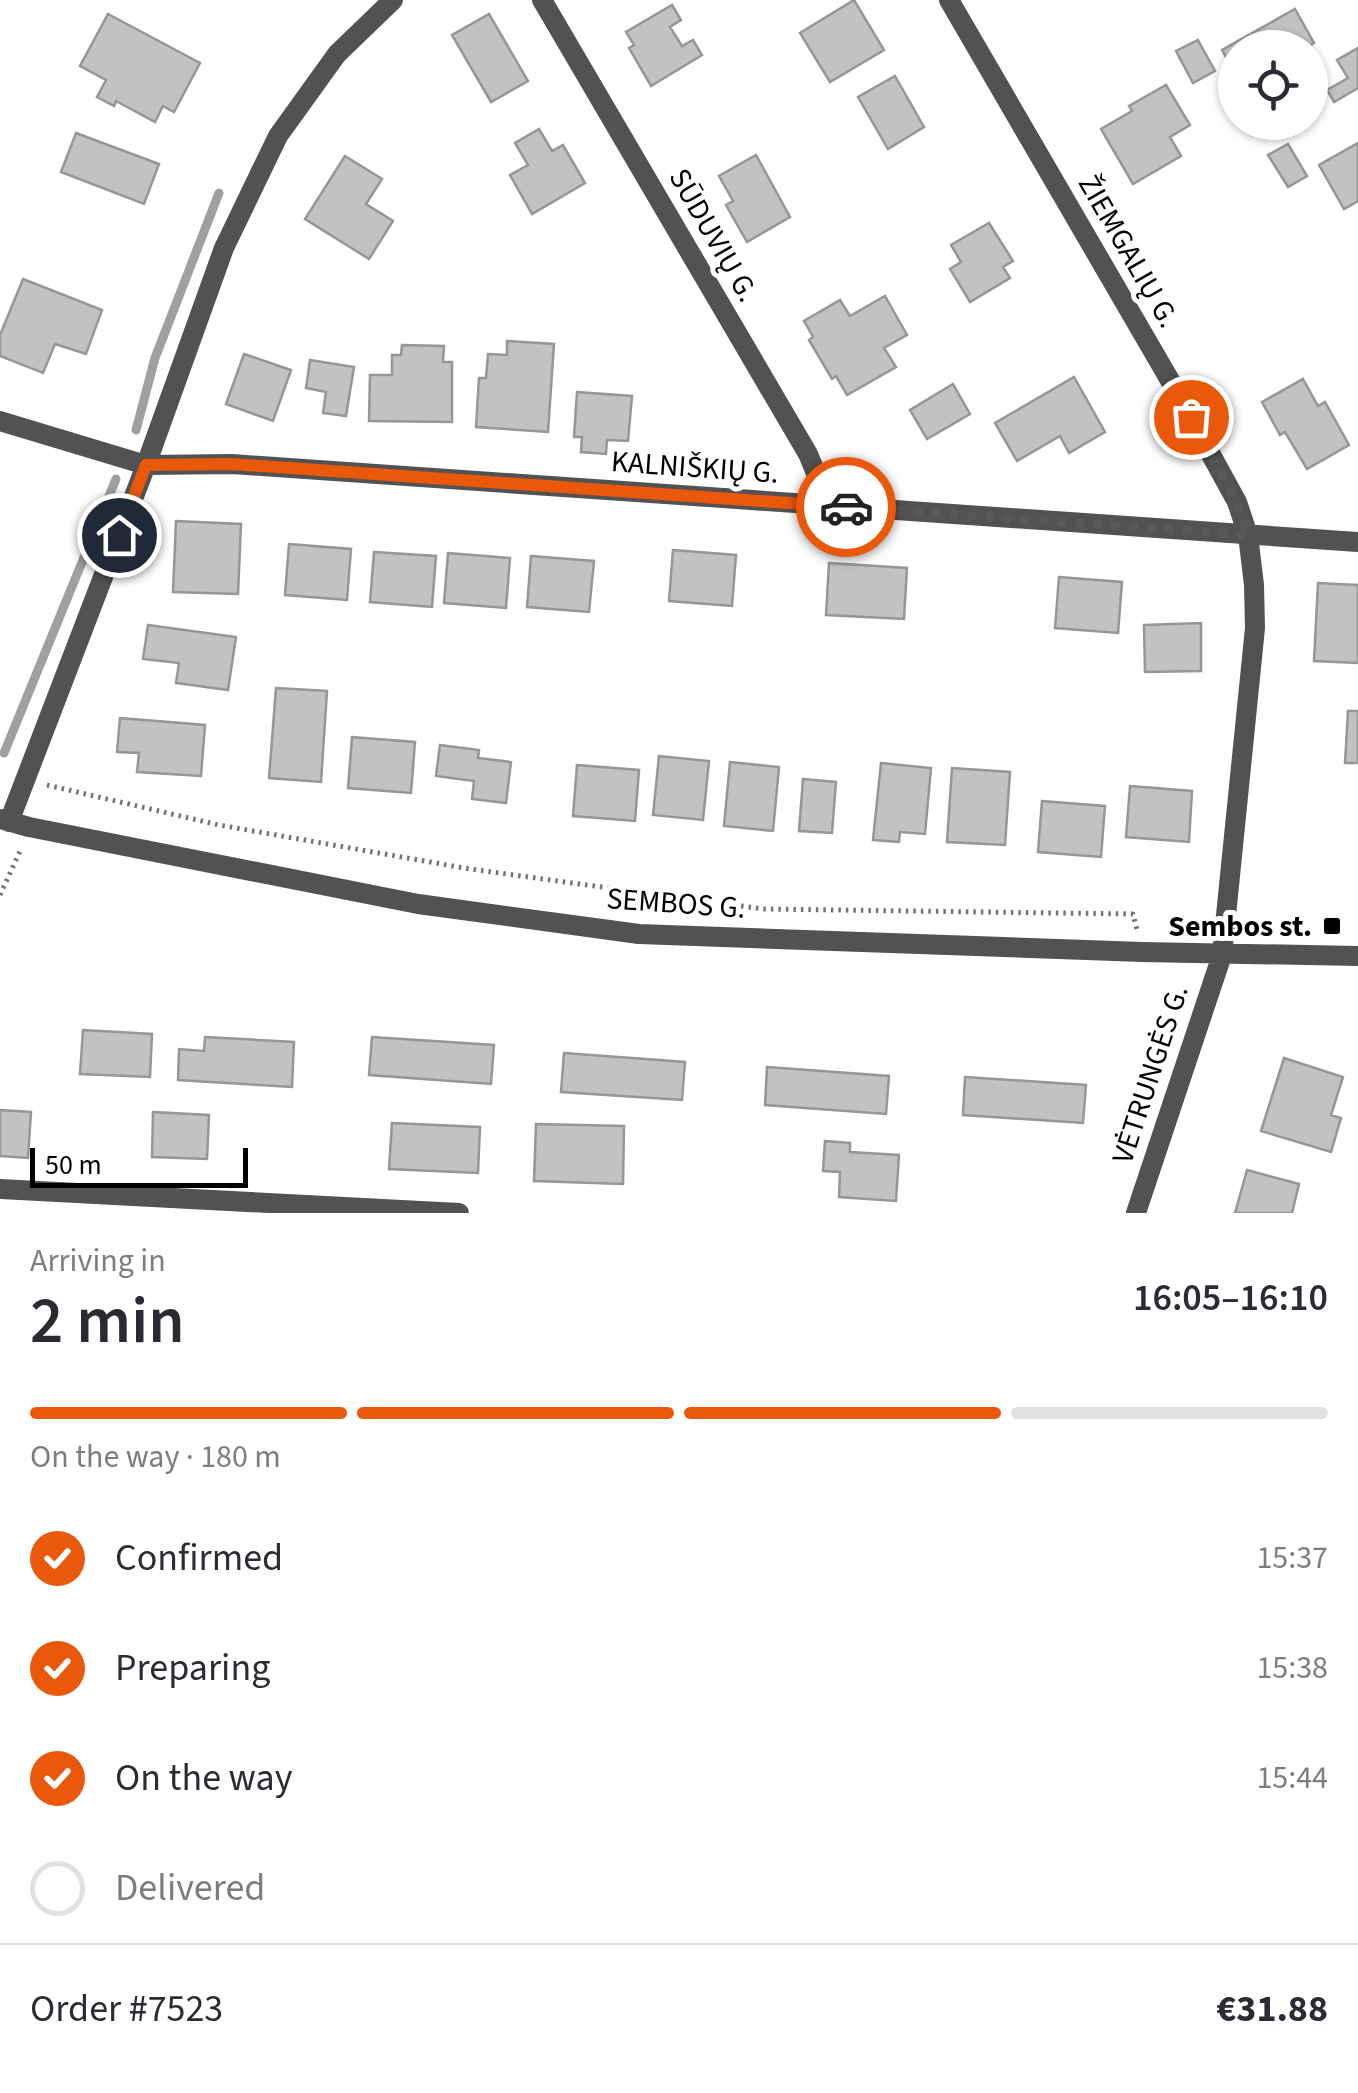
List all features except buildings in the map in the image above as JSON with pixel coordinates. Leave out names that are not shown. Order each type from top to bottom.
[{"type":"street","points":[[13,822],[24,780],[146,465],[224,248],[278,136],[337,54],[393,0]]},
{"type":"street","name":"SŪDUVIŲ G.","points":[[542,0],[808,454],[818,478],[818,506]]},
{"type":"street","name":"ŽIEMGALIŲ G.","points":[[948,0],[1176,389],[1237,502],[1248,535],[1255,628],[1222,955]]},
{"type":"street","name":"KALNIŠKIŲ G.","points":[[0,421],[146,465],[232,464],[1358,542]]},
{"type":"street","name":"SEMBOS G.","points":[[13,822],[418,904],[639,934],[1222,955],[1358,956]]},
{"type":"street","name":"VĖTRUNGĖS G.","points":[[1136,1213],[1222,955]]},
{"type":"street","points":[[0,1188],[459,1213]]},
{"type":"path","points":[[24,780],[219,826],[470,869],[763,909],[1133,914],[1142,952]]},
{"type":"path","points":[[0,895],[13,822]]},
{"type":"waterway","points":[[136,430],[155,358],[219,193]]},
{"type":"waterway","points":[[4,753],[116,479]]},
{"type":"way so far","points":[[846,507],[1248,535],[1237,502],[1191,417]]},
{"type":"place","name":"Sembos st.","points":[[1332,926]]},
{"type":"route","points":[[119,535],[146,465],[232,464],[846,507]]}]
